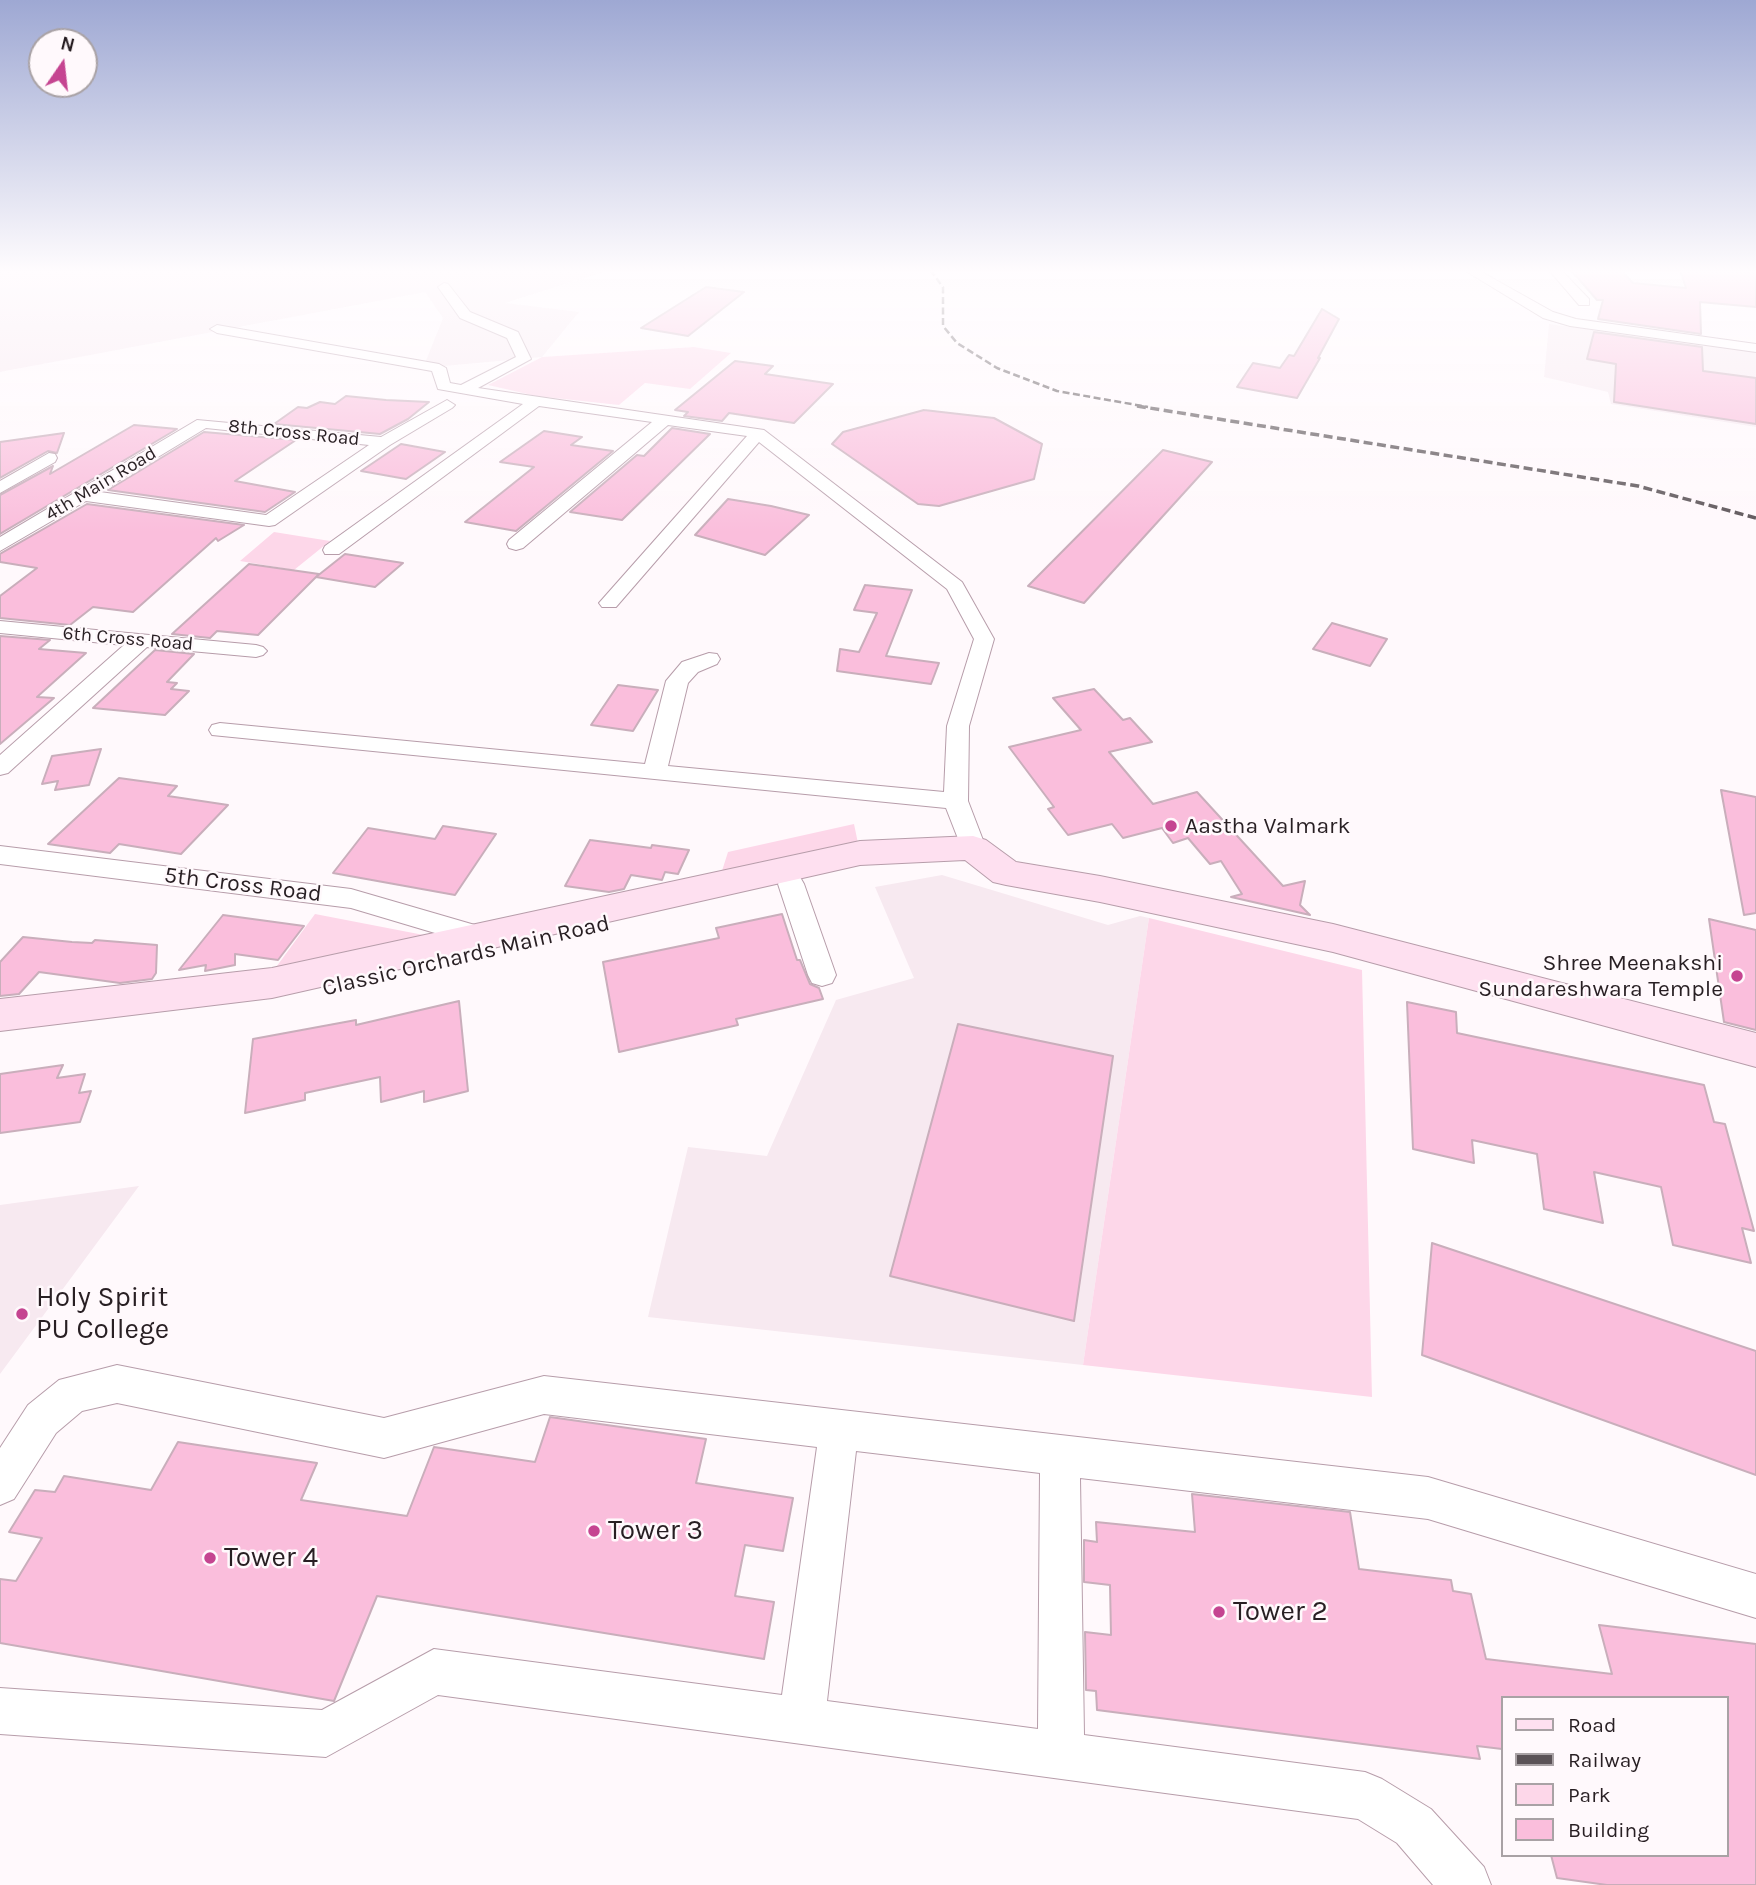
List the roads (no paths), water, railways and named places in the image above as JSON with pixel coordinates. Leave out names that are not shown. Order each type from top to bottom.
[{"type":"street","points":[[382,358],[439,368],[443,386],[463,390],[758,433],[954,586],[984,639],[958,726],[956,801],[973,848],[1006,873],[1100,889],[1333,938],[1756,1050]]},
{"type":"street","points":[[463,390],[524,358]]},
{"type":"street","points":[[332,550],[535,402]]},
{"type":"street","points":[[81,495],[269,521],[384,442],[447,405]]},
{"type":"street","points":[[516,544],[664,419]]},
{"type":"street","name":"8th Cross Road","points":[[203,423],[384,442]]},
{"type":"street","name":"4th Main Road","points":[[0,545],[203,423]]},
{"type":"street","points":[[609,603],[758,433]]},
{"type":"street","points":[[0,465],[49,458],[0,488]]},
{"type":"street","name":"6th Cross Road","points":[[0,627],[256,651]]},
{"type":"street","points":[[6,757],[142,640]]},
{"type":"street","points":[[655,772],[677,681],[690,667],[709,659]]},
{"type":"street","points":[[220,730],[956,801]]},
{"type":"street","name":"Classic Orchards Main Road","points":[[0,1015],[272,983],[860,853],[973,848]]},
{"type":"street","name":"Classic Orchards Main Road","points":[[0,1032],[270,1000],[928,852]]},
{"type":"street","name":"5th Cross Road","points":[[0,855],[351,899],[482,937]]},
{"type":"street","points":[[791,884],[822,975]]},
{"type":"street","points":[[0,1485],[42,1419],[73,1394],[117,1384],[384,1438],[544,1395],[1428,1498],[1756,1596]]},
{"type":"street","points":[[802,1721],[839,1430]]},
{"type":"street","points":[[1060,1456],[1061,1756]]},
{"type":"street","points":[[0,1712],[326,1734],[435,1672],[1365,1796],[1414,1826],[1466,1885]]},
{"type":"railway","points":[[981,358],[997,368],[1057,391],[1148,407]]},
{"type":"railway","points":[[1137,406],[1638,486],[1756,518]]},
{"type":"place","name":"Aastha Valmark","points":[[1171,826]]},
{"type":"place","name":"Shree Meenakshi Sundareshwara Temple","points":[[1737,976]]},
{"type":"place","name":"Holy Spirit PU College","points":[[22,1314]]},
{"type":"place","name":"Tower 3","points":[[594,1531]]},
{"type":"place","name":"Tower 4","points":[[210,1558]]},
{"type":"place","name":"Tower 2","points":[[1219,1612]]}]
